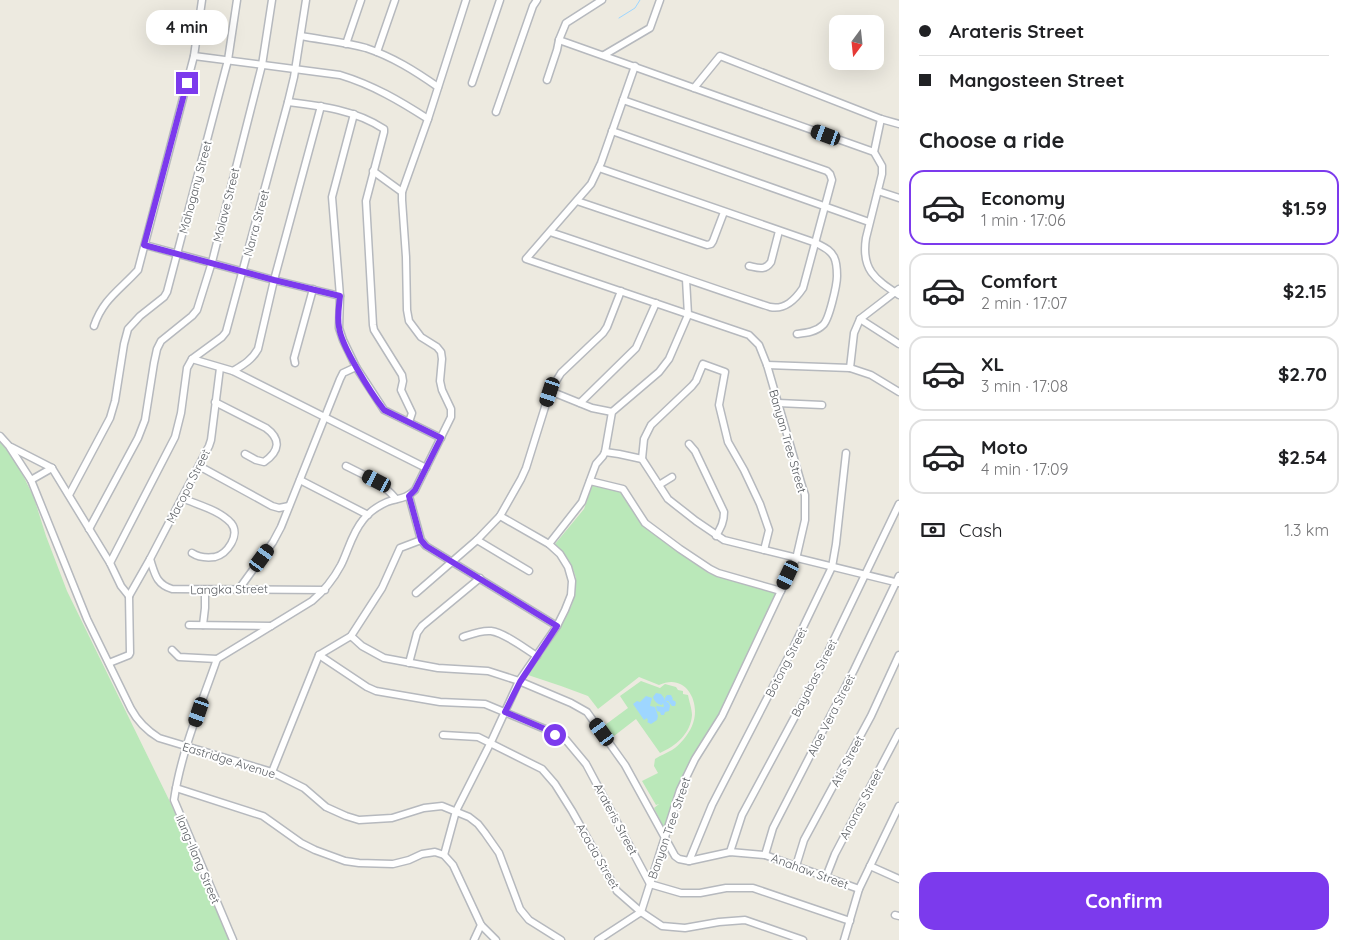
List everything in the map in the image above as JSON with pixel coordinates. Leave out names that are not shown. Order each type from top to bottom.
[{"type":"street","points":[[94,326],[105,304],[138,270],[194,56],[202,0]]},
{"type":"street","name":"Mahogany Street","points":[[69,496],[110,418],[128,330],[140,316],[168,292],[228,60],[237,0]]},
{"type":"street","name":"Molave Street","points":[[89,530],[138,438],[145,420],[157,349],[161,341],[197,310],[212,262],[262,65],[272,0]]},
{"type":"street","name":"Narra Street","points":[[192,360],[226,332],[288,102],[306,0]]},
{"type":"street","points":[[346,44],[361,0]]},
{"type":"street","points":[[377,52],[395,0]]},
{"type":"street","points":[[172,650],[179,658],[217,659],[312,601],[325,590],[341,565],[355,532],[362,521],[373,510],[387,502],[409,496],[415,490],[451,418],[451,410],[440,381],[441,352],[421,337],[409,321],[402,192],[428,119],[466,0]]},
{"type":"street","points":[[472,83],[500,0]]},
{"type":"street","points":[[496,112],[533,6],[537,0]]},
{"type":"street","points":[[547,80],[566,23],[602,0]]},
{"type":"street","points":[[604,55],[650,28],[660,0]]},
{"type":"street","points":[[301,36],[377,52],[405,65],[438,87]]},
{"type":"street","points":[[559,40],[874,152],[882,166],[882,174],[864,247],[867,265],[878,282],[898,292],[860,319],[854,333],[850,368]]},
{"type":"street","points":[[194,56],[340,76],[358,81],[394,98],[428,119]]},
{"type":"street","points":[[694,88],[720,56],[899,124]]},
{"type":"street","points":[[623,100],[830,174],[832,180],[804,288],[796,298],[786,306],[780,308],[770,307],[550,232],[591,184],[599,168],[634,66]]},
{"type":"street","points":[[288,102],[341,110],[376,123],[384,129],[366,201],[373,325],[374,330],[402,375],[401,390],[412,413],[409,422]]},
{"type":"street","points":[[233,371],[244,365],[254,356],[258,349],[274,280],[321,106]]},
{"type":"street","points":[[354,114],[332,197],[340,296],[338,328],[356,367],[384,410],[441,438]]},
{"type":"street","points":[[874,152],[882,119]]},
{"type":"street","points":[[612,131],[869,222]]},
{"type":"street","points":[[599,168],[816,244],[831,251],[837,271],[827,321],[816,330],[798,334]]},
{"type":"street","points":[[374,171],[402,192]]},
{"type":"street","points":[[878,191],[899,198]]},
{"type":"street","points":[[577,201],[707,245],[713,241],[724,212]]},
{"type":"street","points":[[749,266],[762,268],[768,266],[771,262],[779,231]]},
{"type":"street","name":"Banyan Tree Street","points":[[550,232],[526,260],[749,335],[756,340],[760,345],[767,365],[805,495],[805,520],[796,559],[722,716],[695,759],[680,790],[640,912]]},
{"type":"street","points":[[144,245],[340,296]]},
{"type":"street","points":[[549,544],[582,502],[596,464],[605,452],[612,412],[659,372],[669,359],[688,315],[686,279]]},
{"type":"street","points":[[294,362],[313,289]]},
{"type":"street","points":[[416,593],[477,540],[500,516],[526,468],[550,392],[561,373],[603,333],[621,291]]},
{"type":"street","points":[[580,403],[636,348],[656,303]]},
{"type":"street","points":[[860,319],[899,344]]},
{"type":"street","points":[[110,563],[175,438],[181,413],[187,368],[192,360],[233,371],[426,468]]},
{"type":"street","points":[[764,550],[769,530],[760,504],[728,442],[719,405],[726,372],[703,364],[696,381],[651,425],[644,439],[642,459],[668,499],[724,540],[796,559],[898,581]]},
{"type":"street","points":[[767,365],[850,368],[871,375],[899,392]]},
{"type":"street","points":[[239,589],[273,542],[281,527],[343,373],[356,367]]},
{"type":"street","name":"Macopa Street","points":[[129,596],[209,446],[220,368]]},
{"type":"street","points":[[550,392],[592,408],[612,412]]},
{"type":"street","points":[[215,402],[266,428],[273,433],[277,440],[276,449],[272,456],[264,462],[245,454]]},
{"type":"street","points":[[778,403],[822,406]]},
{"type":"street","name":"Eastridge Avenue","points":[[0,436],[9,446],[31,480],[87,619],[131,709],[137,720],[147,731],[159,738],[272,772],[304,788],[326,807],[359,820],[392,818],[424,808],[442,806],[469,817],[478,824],[499,853],[520,909],[529,920],[561,940]]},
{"type":"street","points":[[689,444],[695,452],[724,512],[723,525],[716,536]]},
{"type":"street","points":[[9,446],[52,468],[110,563],[121,586],[129,596],[130,652],[129,655],[109,663]]},
{"type":"street","points":[[605,452],[642,459]]},
{"type":"street","name":"Botong Street","points":[[689,861],[712,805],[796,644],[832,567],[846,453]]},
{"type":"street","points":[[198,466],[272,506],[279,508],[289,506]]},
{"type":"street","points":[[346,466],[377,481],[396,499]]},
{"type":"street","points":[[31,480],[52,468]]},
{"type":"street","points":[[659,485],[672,477]]},
{"type":"street","points":[[300,480],[368,515]]},
{"type":"street","points":[[590,481],[623,489],[645,523],[710,569],[781,591]]},
{"type":"street","points":[[409,496],[421,540],[426,546],[557,626]]},
{"type":"street","points":[[182,498],[222,515],[233,525],[235,534],[224,552],[214,557],[198,557],[192,554]]},
{"type":"street","name":"Bayabas Street","points":[[730,852],[742,815],[814,681],[899,504]]},
{"type":"street","points":[[444,855],[456,811],[520,682],[557,626],[566,610],[571,595],[572,581],[568,567],[560,554],[549,544],[500,516]]},
{"type":"street","points":[[272,772],[318,655],[351,636],[382,588],[400,548],[421,540]]},
{"type":"street","points":[[477,540],[529,571]]},
{"type":"street","name":"Langka Street","points":[[150,559],[158,582],[164,587],[172,589],[325,590]]},
{"type":"street","points":[[408,663],[417,633],[422,626],[480,578]]},
{"type":"street","name":"Aloe Vera Street","points":[[765,855],[773,828],[898,581]]},
{"type":"street","points":[[204,625],[205,590]]},
{"type":"street","points":[[189,625],[272,626]]},
{"type":"street","points":[[463,637],[480,631],[491,631],[537,656]]},
{"type":"street","points":[[351,636],[362,646],[384,658],[438,668],[488,671],[571,703],[587,712],[625,765],[675,856],[689,861]]},
{"type":"street","name":"Arateris Street","points":[[318,655],[376,691],[440,702],[485,704],[545,729],[566,740],[586,764],[650,884]]},
{"type":"street","name":"Atis Street","points":[[796,866],[804,840],[871,716],[899,656]]},
{"type":"street","name":"Ilang-Ilang Street","points":[[217,659],[187,747],[174,800],[233,940]]},
{"type":"street","name":"Anonas Street","points":[[826,877],[835,854],[899,732]]},
{"type":"street","name":"Acacia Street","points":[[443,735],[478,737],[542,769],[555,784],[572,811],[617,891],[640,912],[662,926],[685,928],[745,920],[802,940]]},
{"type":"street","points":[[176,788],[263,816],[301,843],[345,861],[393,864],[422,854],[435,852],[444,855],[453,864],[481,926],[496,940]]},
{"type":"street","points":[[844,940],[859,889],[899,806]]},
{"type":"street","name":"Anahaw Street","points":[[689,861],[730,852],[765,855],[859,889]]},
{"type":"street","points":[[870,866],[899,879]]},
{"type":"street","points":[[650,884],[681,892],[700,893],[726,888],[753,888],[850,920]]},
{"type":"street","points":[[598,940],[640,912]]},
{"type":"street","points":[[474,940],[481,926]]},
{"type":"green space","points":[[0,442],[20,469],[34,498],[67,591],[173,808],[229,940],[0,940]]},
{"type":"green space","points":[[595,484],[622,490],[641,522],[708,573],[778,592],[720,715],[693,757],[665,830],[654,808],[659,804],[656,805],[642,781],[658,773],[654,766],[655,759],[675,748],[684,740],[692,726],[695,708],[693,699],[684,686],[669,682],[659,685],[639,677],[598,709],[588,696],[528,675],[551,642],[572,605],[576,578],[563,552],[555,544],[584,509],[592,486]]},
{"type":"green space","points":[[641,681],[660,688],[665,684],[676,687],[678,690],[683,691],[683,694],[688,695],[692,710],[691,722],[686,733],[672,747],[660,753],[636,719],[614,736],[605,725],[628,708],[620,696]]},
{"type":"water","points":[[656,693],[661,694],[664,701],[667,695],[671,695],[672,700],[676,703],[675,706],[672,706],[666,701],[670,706],[669,711],[665,712],[664,715],[657,711],[656,706],[664,707],[663,703],[662,705],[659,704],[654,700],[653,697]]},
{"type":"water","points":[[646,696],[652,698],[650,706],[655,707],[658,716],[657,720],[651,724],[647,722],[647,718],[644,720],[633,704],[637,701],[640,702]]},
{"type":"waterway","points":[[619,18],[635,8],[640,0]]},
{"type":"route","points":[[187,83],[144,245],[340,296],[338,328],[356,367],[379,404],[384,410],[441,438],[415,490],[409,496],[421,540],[426,546],[451,562],[557,626],[520,682],[505,712],[555,735]]}]
